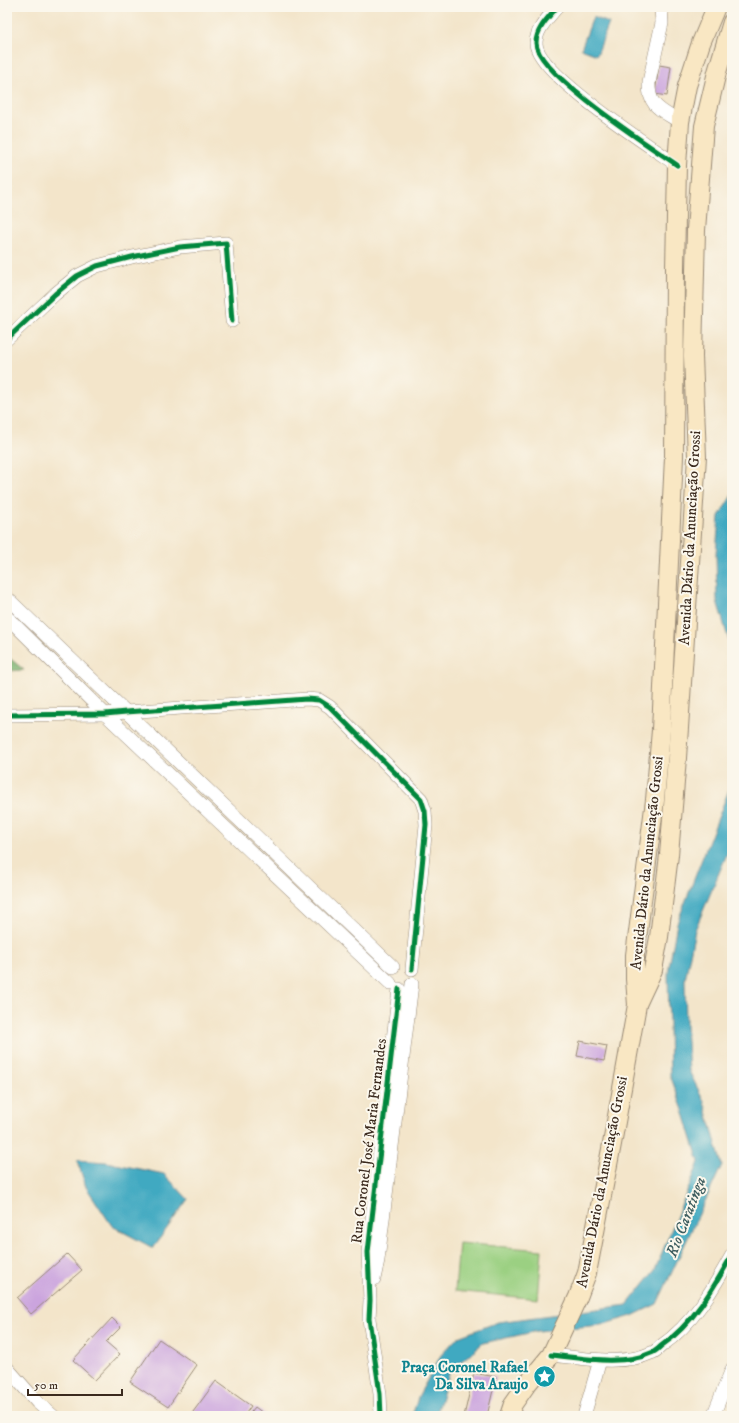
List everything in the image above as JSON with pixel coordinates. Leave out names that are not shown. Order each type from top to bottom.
[{"type":"main road","name":"Avenida Dário da Anunciação Grossi","points":[[637,1005],[635,956],[655,800],[661,730],[674,457],[675,269],[677,165],[680,122],[687,86],[701,43],[716,7]]},
{"type":"main road","name":"Avenida Dário da Anunciação Grossi","points":[[551,1355],[578,1297],[586,1273],[599,1212],[637,1005],[652,970],[659,937],[669,856],[697,457],[692,356],[699,181],[704,126],[717,72],[732,22]]},
{"type":"main road","points":[[674,457],[697,457]]},
{"type":"main road","points":[[509,1416],[514,1404],[527,1384],[551,1355]]},
{"type":"street","points":[[558,7],[539,31],[536,42],[537,51],[546,64],[589,104],[677,165]]},
{"type":"street","points":[[660,7],[662,23],[649,82],[649,92],[652,101],[660,109],[680,122]]},
{"type":"street","points":[[7,339],[55,294],[77,276],[97,266],[180,247],[226,243],[232,321]]},
{"type":"street","points":[[7,598],[393,967]]},
{"type":"street","points":[[7,617],[88,698],[105,714],[395,986],[405,989],[412,984],[415,976],[412,969],[426,824],[425,811],[421,799],[330,707],[320,700],[307,699],[105,714],[7,715]]},
{"type":"street","points":[[88,698],[90,693],[96,690],[105,691]]},
{"type":"street","points":[[395,986],[389,975],[393,967],[400,964],[409,966],[412,969]]},
{"type":"street","name":"Rua Coronel José Maria Fernandes","points":[[370,1300],[378,1260],[412,984]]},
{"type":"street","name":"Rua Coronel José Maria Fernandes","points":[[381,1416],[380,1394],[369,1319],[370,1300],[368,1252],[395,986]]},
{"type":"street","points":[[551,1355],[600,1360],[635,1358],[651,1353],[670,1340],[690,1320],[711,1292],[732,1255]]},
{"type":"street","points":[[584,1416],[600,1360]]},
{"type":"street","points":[[7,1368],[37,1402],[53,1416]]},
{"type":"street","points":[[713,1416],[732,1369]]},
{"type":"green space","points":[[7,656],[24,670],[7,671]]},
{"type":"green space","points":[[459,1243],[542,1250],[538,1299],[455,1291]]},
{"type":"water","points":[[593,17],[609,23],[597,55],[581,49]]},
{"type":"water","points":[[732,495],[732,651],[717,601],[716,553],[719,516]]},
{"type":"water","name":"Rio Caratinga","points":[[732,782],[732,842],[695,930],[685,980],[689,1071],[704,1101],[722,1165],[657,1304],[632,1316],[601,1325],[538,1331],[483,1343],[450,1371],[436,1416],[412,1416],[419,1395],[441,1355],[458,1337],[498,1322],[627,1305],[655,1270],[699,1162],[683,1110],[670,1075],[668,973],[677,923]]},
{"type":"water","points":[[77,1160],[106,1162],[164,1174],[188,1199],[153,1248],[112,1226],[86,1187]]},
{"type":"building","points":[[659,65],[671,67],[667,96],[655,94]]},
{"type":"building","points":[[580,1041],[607,1046],[604,1061],[577,1056]]},
{"type":"building","points":[[67,1254],[82,1270],[31,1314],[17,1298]]},
{"type":"building","points":[[112,1318],[121,1327],[106,1342],[120,1354],[95,1380],[73,1360]]},
{"type":"building","points":[[159,1339],[197,1365],[168,1407],[130,1382]]},
{"type":"building","points":[[474,1373],[496,1377],[487,1416],[464,1416]]},
{"type":"building","points":[[216,1381],[251,1406],[244,1416],[190,1416]]},
{"type":"building","points":[[255,1407],[267,1416],[248,1416]]},
{"type":"building","points":[[519,1412],[532,1415],[532,1416],[518,1416]]},
{"type":"cycle path","points":[[557,7],[538,33],[536,43],[541,56],[554,72],[574,90],[621,126],[677,165]]},
{"type":"cycle path","points":[[7,339],[55,294],[77,276],[97,266],[180,247],[226,243],[232,321]]},
{"type":"cycle path","points":[[7,715],[105,714],[307,699],[319,700],[330,707],[421,799],[425,811],[426,825],[412,969]]},
{"type":"cycle path","points":[[381,1416],[380,1394],[369,1319],[370,1300],[368,1252],[399,989]]},
{"type":"cycle path","points":[[551,1355],[615,1360],[640,1357],[654,1352],[693,1317],[710,1293],[732,1255]]},
{"type":"place","name":"Praça Coronel Rafael Da Silva Araujo","points":[[544,1376]]}]
